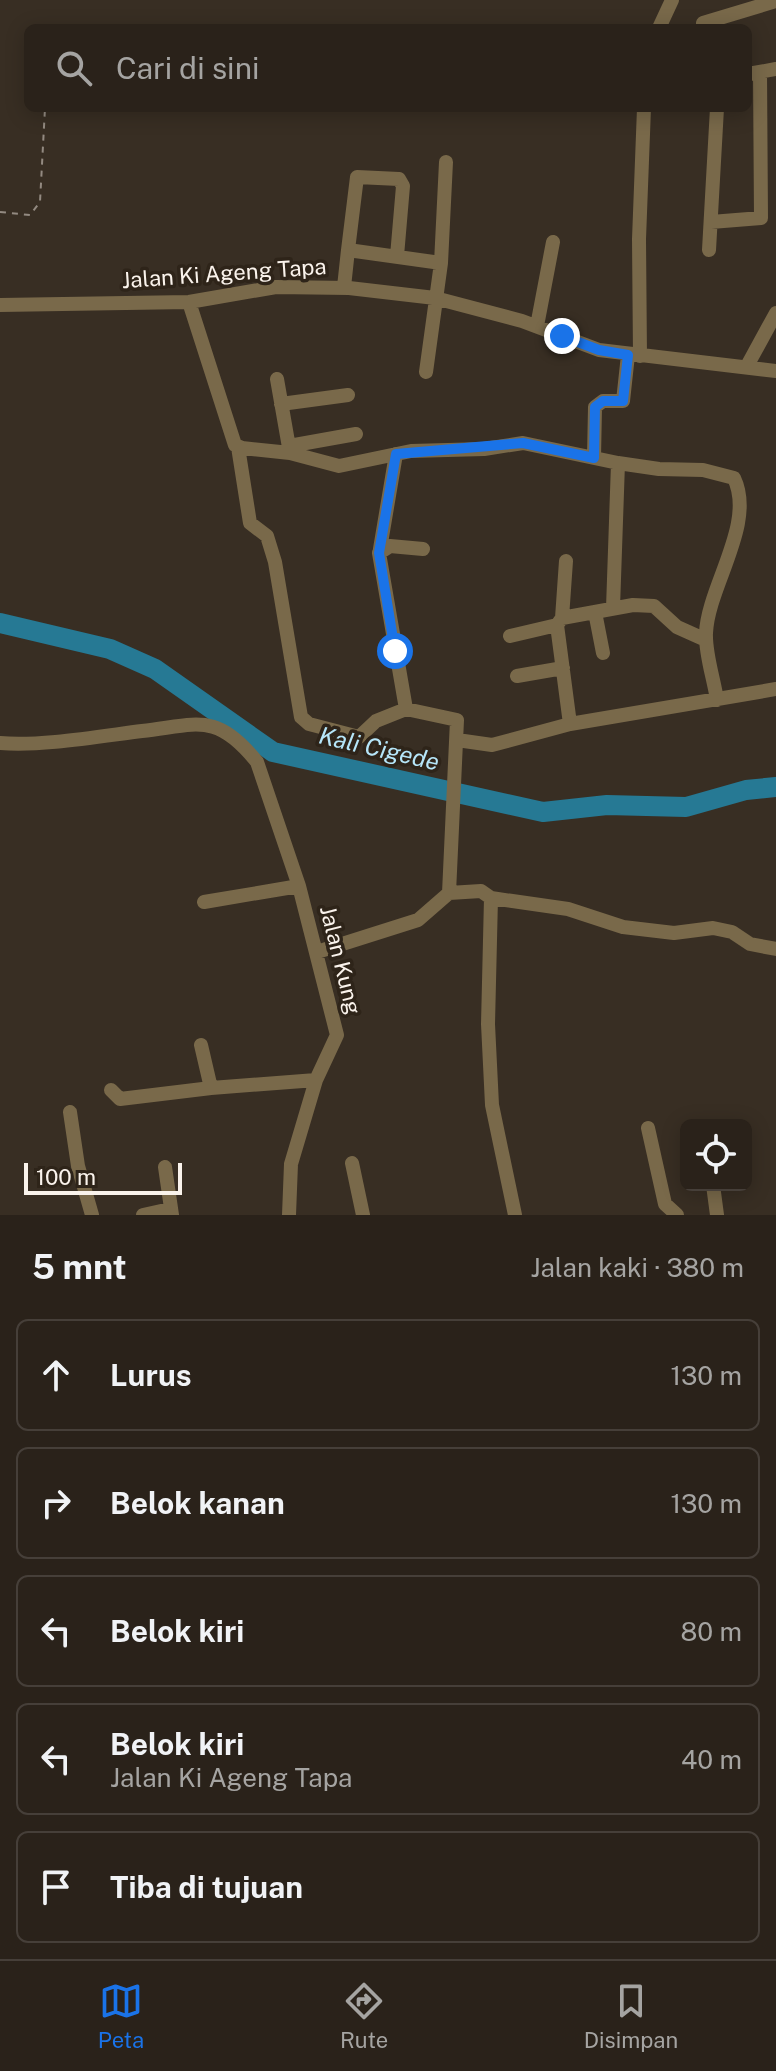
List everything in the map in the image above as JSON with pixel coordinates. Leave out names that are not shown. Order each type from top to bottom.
[{"type":"street","points":[[661,24],[672,0]]},
{"type":"street","points":[[703,24],[776,1]]},
{"type":"street","points":[[711,222],[768,213],[754,73],[776,69]]},
{"type":"street","points":[[594,458],[595,407],[603,401],[623,401],[634,356],[644,112]]},
{"type":"street","points":[[709,250],[717,112]]},
{"type":"street","points":[[426,372],[441,263],[446,162]]},
{"type":"street","points":[[344,287],[356,178],[399,179],[403,186],[397,256]]},
{"type":"street","points":[[537,326],[553,242]]},
{"type":"street","points":[[348,250],[441,263]]},
{"type":"street","name":"Jalan Ki Ageng Tapa","points":[[0,305],[189,302],[276,287],[344,287],[435,298],[537,326],[599,350],[776,371]]},
{"type":"street","points":[[189,302],[238,447],[250,523],[267,536],[275,562],[301,717],[309,724],[359,737],[376,721],[406,709],[457,719],[449,893]]},
{"type":"street","points":[[747,366],[776,313]]},
{"type":"street","points":[[277,379],[289,449]]},
{"type":"street","points":[[281,404],[348,395]]},
{"type":"street","points":[[238,447],[289,449],[356,434]]},
{"type":"street","points":[[289,449],[339,466],[396,454],[523,443],[618,463],[659,469],[703,470],[735,480],[736,535],[711,604],[706,640],[717,700]]},
{"type":"street","points":[[396,454],[380,549],[406,709]]},
{"type":"street","points":[[613,608],[618,463]]},
{"type":"street","points":[[380,549],[390,546],[423,549]]},
{"type":"street","points":[[566,561],[560,622],[570,724]]},
{"type":"street","points":[[510,636],[613,608],[654,606],[677,627],[706,640]]},
{"type":"street","points":[[595,612],[603,653]]},
{"type":"street","points":[[517,676],[563,668]]},
{"type":"street","points":[[457,740],[492,745],[570,724],[776,689]]},
{"type":"street","name":"Jalan Kung","points":[[0,743],[145,731],[181,723],[204,725],[233,739],[257,762],[299,886],[337,1035],[316,1080],[291,1164],[289,1215]]},
{"type":"street","points":[[204,902],[299,886]]},
{"type":"street","points":[[317,952],[418,920],[449,893],[481,891],[491,898],[568,909],[623,927],[674,933],[713,928],[732,932],[750,944],[776,949]]},
{"type":"street","points":[[491,898],[488,1024],[492,1105],[515,1215]]},
{"type":"street","points":[[201,1045],[211,1088]]},
{"type":"street","points":[[111,1090],[120,1099],[316,1080]]},
{"type":"street","points":[[70,1112],[78,1166],[92,1215]]},
{"type":"street","points":[[648,1128],[665,1204],[677,1215]]},
{"type":"street","points":[[352,1163],[363,1215]]},
{"type":"street","points":[[143,1215],[171,1212],[165,1167]]},
{"type":"street","points":[[714,1191],[717,1215]]},
{"type":"path","points":[[0,212],[30,215],[40,202],[45,112]]},
{"type":"waterway","name":"Kali Cigede","points":[[0,623],[110,649],[155,669],[273,752],[543,812],[607,805],[686,807],[746,790],[776,787]]},
{"type":"route","points":[[395,651],[379,553],[396,454],[433,449],[484,449],[523,443],[594,458],[595,407],[603,401],[623,401],[626,396],[628,355],[599,350],[562,336]]}]
